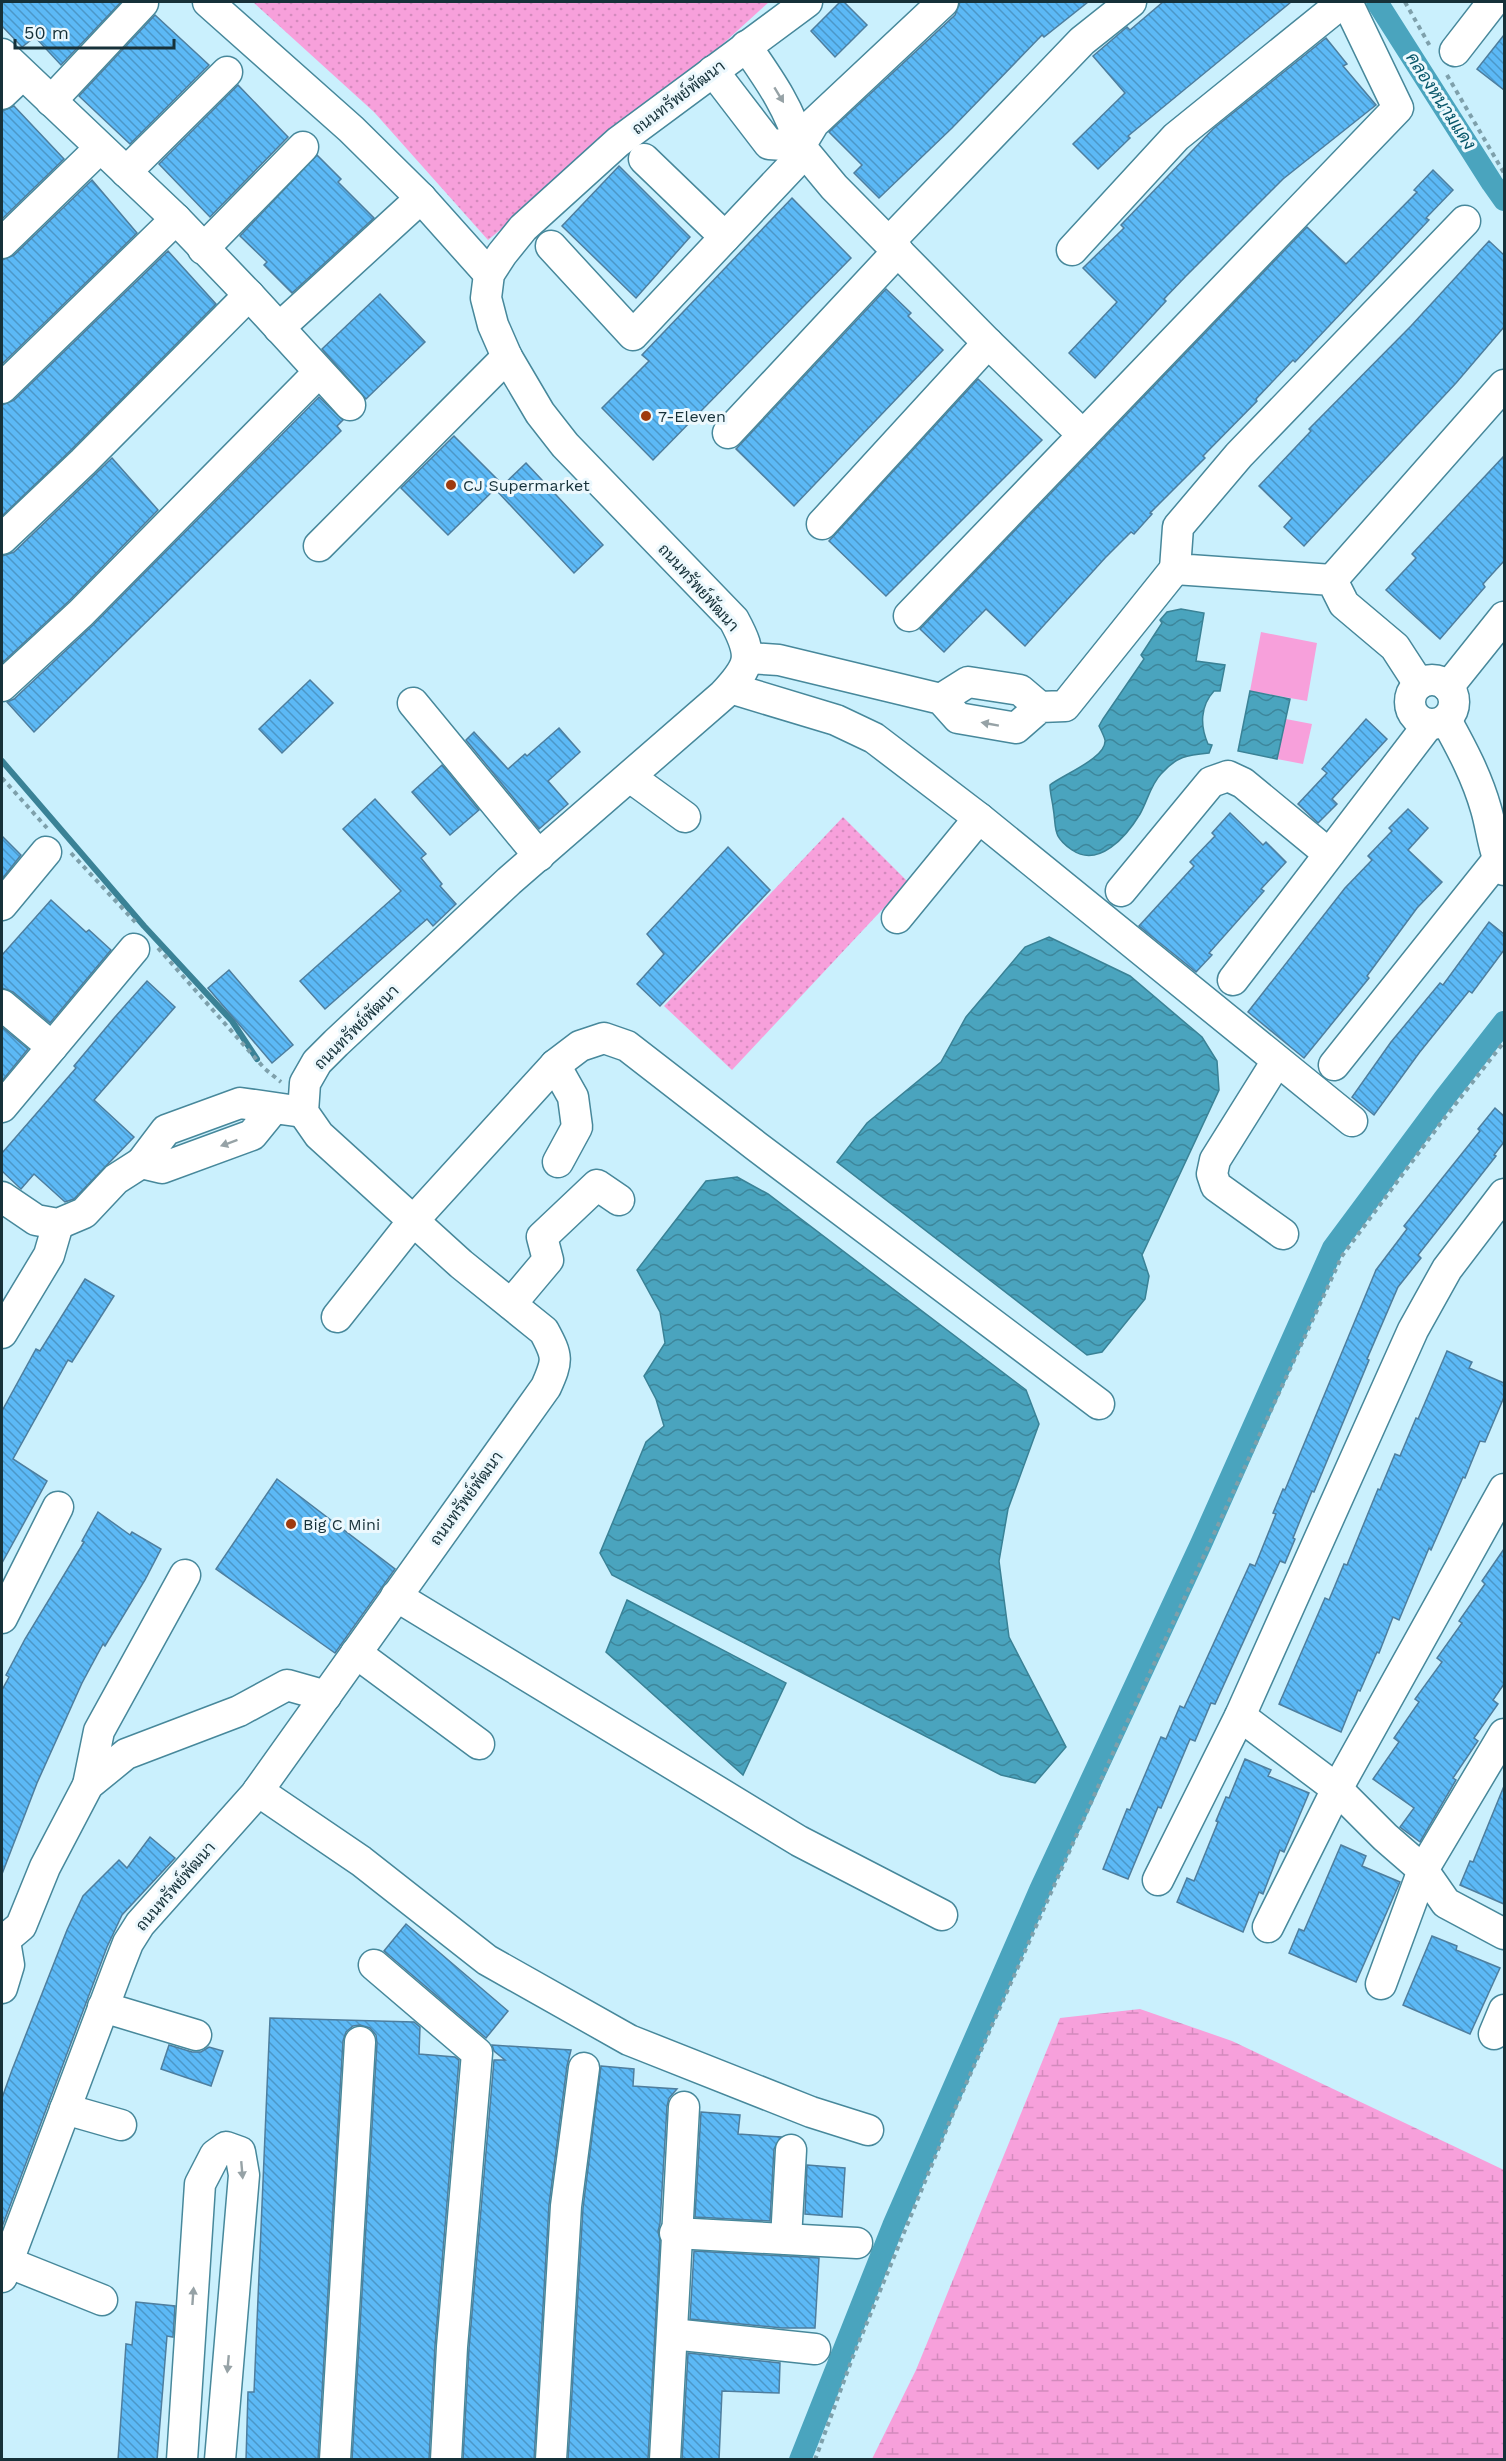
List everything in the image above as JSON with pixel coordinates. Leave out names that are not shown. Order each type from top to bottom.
[{"type":"street","points":[[208,2],[351,129],[421,198],[489,274]]},
{"type":"street","name":"ถนนทรัพย์พัฒนา","points":[[4,2269],[128,1943],[140,1924],[258,1791],[546,1387],[556,1363],[552,1347],[544,1331],[461,1264],[319,1135],[303,1112],[305,1083],[317,1062],[539,856],[740,678],[748,658],[744,640],[734,620],[565,445],[540,413],[507,357],[493,325],[486,298],[489,274],[502,254],[531,220],[618,142],[807,2]]},
{"type":"street","points":[[550,246],[633,335],[794,164],[800,146],[814,123],[943,2]]},
{"type":"street","points":[[728,433],[1082,40],[1131,2]]},
{"type":"street","points":[[909,616],[1398,108],[1345,2],[1176,136],[1072,250]]},
{"type":"street","points":[[1445,59],[1492,2]]},
{"type":"street","points":[[51,101],[143,3]]},
{"type":"street","points":[[746,46],[794,121],[800,146],[834,187],[988,343],[1083,435]]},
{"type":"street","points":[[713,71],[769,144],[800,146]]},
{"type":"street","points":[[126,172],[227,72]]},
{"type":"street","points":[[8,74],[51,101],[176,219],[350,405]]},
{"type":"street","points":[[203,249],[303,147]]},
{"type":"street","points":[[2,243],[100,148]]},
{"type":"street","points":[[644,159],[725,237]]},
{"type":"street","points":[[279,328],[421,198]]},
{"type":"street","points":[[2,388],[176,219]]},
{"type":"street","points":[[748,658],[779,660],[941,699],[968,682],[1020,690],[1040,708],[1065,706],[1175,569],[1178,527],[1239,455],[1465,221]]},
{"type":"street","points":[[2,539],[83,462],[249,295]]},
{"type":"street","points":[[822,524],[988,343]]},
{"type":"street","points":[[319,546],[507,357]]},
{"type":"street","points":[[2,686],[81,613],[319,372]]},
{"type":"street","points":[[1332,580],[1504,385]]},
{"type":"street","points":[[1175,569],[1332,580]]},
{"type":"street","points":[[1332,580],[1344,604],[1395,646],[1419,684]]},
{"type":"street","points":[[1449,687],[1504,617]]},
{"type":"street","points":[[1233,980],[1329,854],[1437,723],[1452,712],[1454,703],[1449,687],[1431,680],[1419,684],[1410,696],[1411,710],[1420,722],[1437,723],[1473,771],[1502,861],[1334,1065]]},
{"type":"street","points":[[730,688],[836,720],[874,738],[979,818],[1352,1121]]},
{"type":"street","points":[[413,703],[539,856]]},
{"type":"street","points":[[1120,891],[1211,782],[1228,776],[1244,783],[1329,854]]},
{"type":"street","points":[[630,777],[685,817]]},
{"type":"street","points":[[897,918],[979,818]]},
{"type":"street","points":[[2,905],[46,852]]},
{"type":"street","points":[[2,1107],[134,949]]},
{"type":"street","points":[[2,1005],[52,1047]]},
{"type":"street","points":[[337,1317],[414,1221],[555,1065],[580,1046],[604,1038],[627,1046],[1099,1404]]},
{"type":"street","points":[[1277,1061],[1215,1160],[1212,1174],[1216,1186],[1283,1234]]},
{"type":"street","points":[[555,1065],[573,1097],[577,1127],[558,1162]]},
{"type":"street","points":[[2,1197],[36,1220],[58,1224],[84,1213],[116,1179],[141,1163],[162,1168],[252,1135],[274,1108],[303,1112]]},
{"type":"street","points":[[511,1304],[548,1260],[542,1238],[588,1192],[597,1185],[619,1200]]},
{"type":"street","points":[[1158,1880],[1240,1716],[1413,1330],[1447,1269],[1504,1194]]},
{"type":"street","points":[[2,1333],[48,1255],[58,1224]]},
{"type":"street","points":[[1268,1927],[1337,1788],[1504,1489]]},
{"type":"street","points":[[2,1618],[58,1507]]},
{"type":"street","points":[[2,1988],[9,1965],[3,1942],[21,1926],[45,1867],[88,1785],[99,1731],[185,1575]]},
{"type":"street","points":[[396,1596],[799,1841],[942,1915]]},
{"type":"street","points":[[356,1653],[479,1744]]},
{"type":"street","points":[[88,1785],[126,1754],[239,1711],[287,1685],[326,1696]]},
{"type":"street","points":[[1240,1716],[1337,1788],[1385,1837],[1423,1870],[1446,1904],[1504,1934]]},
{"type":"street","points":[[1381,1984],[1423,1870],[1504,1734]]},
{"type":"street","points":[[258,1791],[361,1861],[488,1960],[629,2040],[811,2112],[868,2130]]},
{"type":"street","points":[[374,1965],[477,2053],[452,2347],[446,2460]]},
{"type":"street","points":[[103,2007],[196,2035]]},
{"type":"street","points":[[335,2460],[360,2042]]},
{"type":"street","points":[[551,2460],[566,2206],[584,2068]]},
{"type":"street","points":[[665,2460],[675,2233],[684,2107]]},
{"type":"street","points":[[65,2109],[121,2124]]},
{"type":"street","points":[[183,2460],[200,2184],[215,2155],[226,2147],[240,2152],[244,2175],[220,2460]]},
{"type":"street","points":[[786,2239],[791,2150]]},
{"type":"street","points":[[675,2233],[857,2243]]},
{"type":"street","points":[[4,2269],[102,2300]]},
{"type":"street","points":[[672,2334],[815,2349]]},
{"type":"path","points":[[1405,2],[1445,59],[1504,173]]},
{"type":"path","points":[[815,2460],[852,2360],[954,2111],[1113,1753],[1342,1256],[1504,1042]]},
{"type":"green space","points":[[253,2],[769,2],[704,61],[488,240],[374,112]]},
{"type":"green space","points":[[1261,632],[1317,643],[1307,701],[1250,691]]},
{"type":"green space","points":[[1286,719],[1312,724],[1303,764],[1277,759]]},
{"type":"green space","points":[[843,817],[908,882],[732,1070],[664,1006]]},
{"type":"green space","points":[[1140,2009],[1232,2041],[1504,2170],[1504,2459],[872,2459],[916,2370],[1060,2018]]},
{"type":"water","points":[[1181,609],[1204,613],[1196,661],[1225,665],[1220,691],[1214,691],[1204,710],[1204,730],[1208,744],[1212,745],[1209,753],[1188,756],[1172,763],[1158,778],[1140,814],[1127,832],[1102,853],[1082,855],[1065,845],[1058,836],[1050,785],[1092,760],[1104,747],[1105,740],[1099,726],[1144,659],[1141,655],[1162,623],[1160,620],[1167,612]]},
{"type":"water","points":[[1250,691],[1290,699],[1277,759],[1238,751]]},
{"type":"water","points":[[1049,937],[1130,976],[1202,1037],[1217,1061],[1219,1090],[1142,1255],[1149,1276],[1145,1299],[1102,1352],[1087,1355],[837,1162],[867,1123],[941,1062],[966,1017],[1025,947]]},
{"type":"water","points":[[737,1177],[768,1194],[1026,1390],[1039,1424],[1008,1509],[999,1561],[1009,1637],[1066,1747],[1035,1783],[1001,1775],[612,1575],[600,1553],[646,1442],[664,1426],[656,1399],[644,1376],[665,1343],[660,1312],[637,1270],[706,1181]]},
{"type":"water","points":[[627,1600],[786,1683],[743,1775],[606,1652]]},
{"type":"building","points":[[2,2],[121,2],[61,65],[35,37],[22,47],[2,26]]},
{"type":"building","points":[[840,2],[844,2],[867,25],[835,57],[811,31]]},
{"type":"building","points":[[960,2],[1088,2],[1044,37],[1042,35],[952,128],[879,198],[854,173],[862,165],[829,132],[955,15]]},
{"type":"building","points":[[1163,2],[1291,2],[1128,136],[1130,138],[1098,169],[1073,144],[1125,93],[1093,56],[1127,27],[1130,30]]},
{"type":"building","points":[[155,15],[209,65],[130,144],[79,96]]},
{"type":"building","points":[[1504,35],[1504,90],[1477,69]]},
{"type":"building","points":[[1326,38],[1347,64],[1343,66],[1376,105],[1283,179],[1164,299],[1166,301],[1095,378],[1069,353],[1117,302],[1083,268],[1124,228],[1121,225],[1213,129]]},
{"type":"building","points":[[238,85],[288,137],[210,217],[159,164]]},
{"type":"building","points":[[14,106],[64,159],[2,219],[2,111]]},
{"type":"building","points":[[317,155],[341,179],[338,182],[374,218],[292,293],[264,265],[267,262],[240,236]]},
{"type":"building","points":[[619,166],[690,237],[636,298],[562,226]]},
{"type":"building","points":[[1433,170],[1453,190],[1426,218],[1429,220],[1295,362],[1293,360],[1256,399],[1257,401],[1203,456],[1205,458],[1150,513],[1152,514],[1134,534],[1131,532],[1105,558],[1025,646],[986,609],[944,652],[920,629],[1307,227],[1346,264],[1417,192],[1414,190]]},
{"type":"building","points":[[92,180],[137,233],[2,364],[2,260],[14,255]]},
{"type":"building","points":[[792,198],[851,258],[653,460],[602,408],[649,361],[642,355]]},
{"type":"building","points":[[1489,241],[1504,255],[1504,327],[1456,383],[1304,546],[1284,527],[1292,518],[1259,486],[1311,431],[1309,429],[1411,326]]},
{"type":"building","points":[[168,251],[216,304],[2,516],[2,405],[14,400]]},
{"type":"building","points":[[886,289],[911,313],[908,316],[943,350],[794,506],[736,449]]},
{"type":"building","points":[[380,294],[425,342],[366,399],[322,349]]},
{"type":"building","points":[[978,379],[1042,440],[886,596],[829,541]]},
{"type":"building","points":[[319,397],[343,420],[337,426],[341,431],[34,732],[7,702],[14,699],[93,625]]},
{"type":"building","name":"CJ Supermarket","points":[[454,436],[501,483],[448,535],[401,488]]},
{"type":"building","points":[[1504,456],[1504,561],[1483,584],[1485,587],[1440,639],[1386,590],[1416,558],[1412,554]]},
{"type":"building","points":[[112,458],[158,510],[69,601],[2,663],[2,556],[14,552]]},
{"type":"building","points":[[526,463],[603,545],[574,573],[497,491]]},
{"type":"building","points":[[310,680],[333,703],[282,753],[259,729]]},
{"type":"building","points":[[1366,719],[1387,739],[1332,799],[1337,804],[1318,823],[1298,804],[1327,773],[1322,769]]},
{"type":"building","points":[[559,728],[580,752],[548,781],[568,804],[539,829],[466,740],[474,732],[508,769]]},
{"type":"building","points":[[442,765],[479,810],[450,835],[412,792]]},
{"type":"building","points":[[375,799],[426,854],[421,858],[442,884],[440,886],[456,904],[433,926],[427,919],[325,1009],[300,981],[401,891],[343,829]]},
{"type":"building","points":[[1408,809],[1428,828],[1408,850],[1442,882],[1417,908],[1367,976],[1369,978],[1304,1058],[1248,1012],[1345,888],[1372,860],[1368,856],[1392,831],[1389,828]]},
{"type":"building","points":[[1230,813],[1263,845],[1266,842],[1286,862],[1261,889],[1264,891],[1209,953],[1212,955],[1196,972],[1139,926],[1194,866],[1190,862],[1215,836],[1212,833]]},
{"type":"building","points":[[2,836],[21,855],[2,879]]},
{"type":"building","points":[[728,847],[770,890],[660,1006],[637,984],[664,954],[647,934]]},
{"type":"building","points":[[51,900],[86,932],[89,930],[111,950],[50,1023],[13,992],[2,988],[2,955]]},
{"type":"building","points":[[1489,922],[1504,934],[1504,950],[1472,993],[1469,991],[1419,1053],[1374,1115],[1352,1097],[1391,1042],[1440,983],[1443,985]]},
{"type":"building","points":[[229,970],[293,1045],[272,1063],[208,988]]},
{"type":"building","points":[[147,981],[175,1007],[94,1100],[134,1137],[74,1199],[65,1202],[34,1174],[21,1189],[2,1171],[2,1153]]},
{"type":"building","points":[[2,1027],[28,1049],[2,1081]]},
{"type":"building","points":[[1495,1108],[1504,1116],[1504,1142],[1494,1155],[1496,1156],[1418,1255],[1421,1258],[1398,1287],[1314,1492],[1312,1491],[1285,1563],[1280,1561],[1215,1704],[1211,1703],[1195,1741],[1190,1739],[1128,1879],[1103,1869],[1127,1809],[1130,1810],[1161,1737],[1166,1739],[1180,1706],[1184,1708],[1250,1564],[1255,1566],[1276,1514],[1273,1513],[1283,1489],[1285,1490],[1376,1270],[1407,1229],[1404,1226],[1480,1131],[1478,1129]]},
{"type":"building","points":[[85,1279],[114,1296],[72,1362],[68,1360],[13,1459],[47,1481],[2,1563],[2,1411],[36,1349],[40,1351]]},
{"type":"building","points":[[1447,1351],[1472,1362],[1469,1368],[1504,1383],[1504,1397],[1485,1442],[1480,1441],[1431,1550],[1429,1548],[1399,1620],[1393,1617],[1379,1653],[1377,1652],[1360,1691],[1358,1690],[1341,1732],[1279,1704],[1325,1598],[1329,1600],[1344,1564],[1347,1565],[1378,1489],[1380,1490],[1395,1454],[1400,1456]]},
{"type":"building","name":"Big C Mini","points":[[277,1479],[395,1569],[335,1653],[216,1569]]},
{"type":"building","points":[[98,1512],[130,1535],[132,1532],[161,1549],[145,1580],[105,1646],[103,1644],[82,1683],[37,1783],[2,1874],[2,1690],[9,1677],[6,1675],[25,1639],[84,1542],[82,1541]]},
{"type":"building","points":[[1504,1549],[1504,1684],[1493,1700],[1498,1704],[1474,1738],[1478,1741],[1453,1778],[1456,1780],[1420,1842],[1400,1827],[1414,1808],[1373,1779],[1399,1742],[1394,1738],[1419,1702],[1415,1699],[1442,1662],[1437,1658],[1462,1623],[1459,1621],[1485,1584],[1482,1581]]},
{"type":"building","points":[[1245,1759],[1271,1770],[1268,1776],[1309,1793],[1284,1852],[1280,1850],[1263,1894],[1259,1892],[1243,1932],[1177,1902],[1187,1878],[1194,1881],[1226,1797],[1229,1798]]},
{"type":"building","points":[[1504,1786],[1504,1904],[1460,1885],[1470,1861],[1473,1862]]},
{"type":"building","points":[[150,1837],[175,1858],[122,1915],[107,1947],[2,2227],[2,2098],[12,2070],[67,1930],[83,1896],[119,1860],[127,1868]]},
{"type":"building","points":[[1341,1845],[1366,1856],[1362,1866],[1400,1882],[1356,1982],[1289,1953],[1299,1929],[1304,1931]]},
{"type":"building","points":[[406,1924],[508,2011],[486,2038],[384,1951]]},
{"type":"building","points":[[1432,1936],[1457,1946],[1456,1950],[1500,1968],[1470,2034],[1403,2005]]},
{"type":"building","points":[[270,2018],[414,2022],[420,2027],[419,2054],[455,2057],[459,2060],[435,2346],[429,2460],[352,2460],[377,2043],[376,2035],[370,2028],[360,2025],[353,2026],[346,2032],[343,2041],[318,2460],[246,2460],[248,2392],[254,2392]]},
{"type":"building","points":[[169,2045],[192,2052],[201,2052],[209,2047],[223,2051],[211,2086],[161,2069]]},
{"type":"building","points":[[492,2045],[571,2050],[549,2205],[534,2460],[463,2460],[469,2348],[494,2060],[505,2060],[494,2051]]},
{"type":"building","points":[[601,2066],[634,2069],[633,2086],[677,2089],[669,2098],[667,2106],[658,2231],[660,2240],[648,2460],[568,2460],[583,2208]]},
{"type":"building","points":[[701,2112],[740,2115],[738,2134],[781,2137],[774,2149],[770,2221],[695,2217]]},
{"type":"building","points":[[807,2165],[845,2168],[842,2217],[805,2214]]},
{"type":"building","points":[[694,2251],[819,2258],[815,2328],[782,2328],[690,2319]]},
{"type":"building","points":[[136,2302],[175,2306],[173,2337],[167,2336],[157,2460],[118,2460],[126,2344],[132,2345]]},
{"type":"building","points":[[688,2353],[780,2363],[779,2393],[722,2391],[719,2460],[682,2460]]},
{"type":"waterway","name":"คลองหนามแดง","points":[[1377,2],[1504,200]]},
{"type":"waterway","points":[[2,761],[144,926],[232,1021],[257,1059]]},
{"type":"waterway","points":[[800,2460],[893,2226],[1040,1890],[1201,1544],[1333,1248],[1504,1022]]},
{"type":"place","name":"7-Eleven","points":[[646,416]]},
{"type":"place","name":"CJ Supermarket","points":[[451,485]]},
{"type":"place","name":"Big C Mini","points":[[291,1524]]}]
